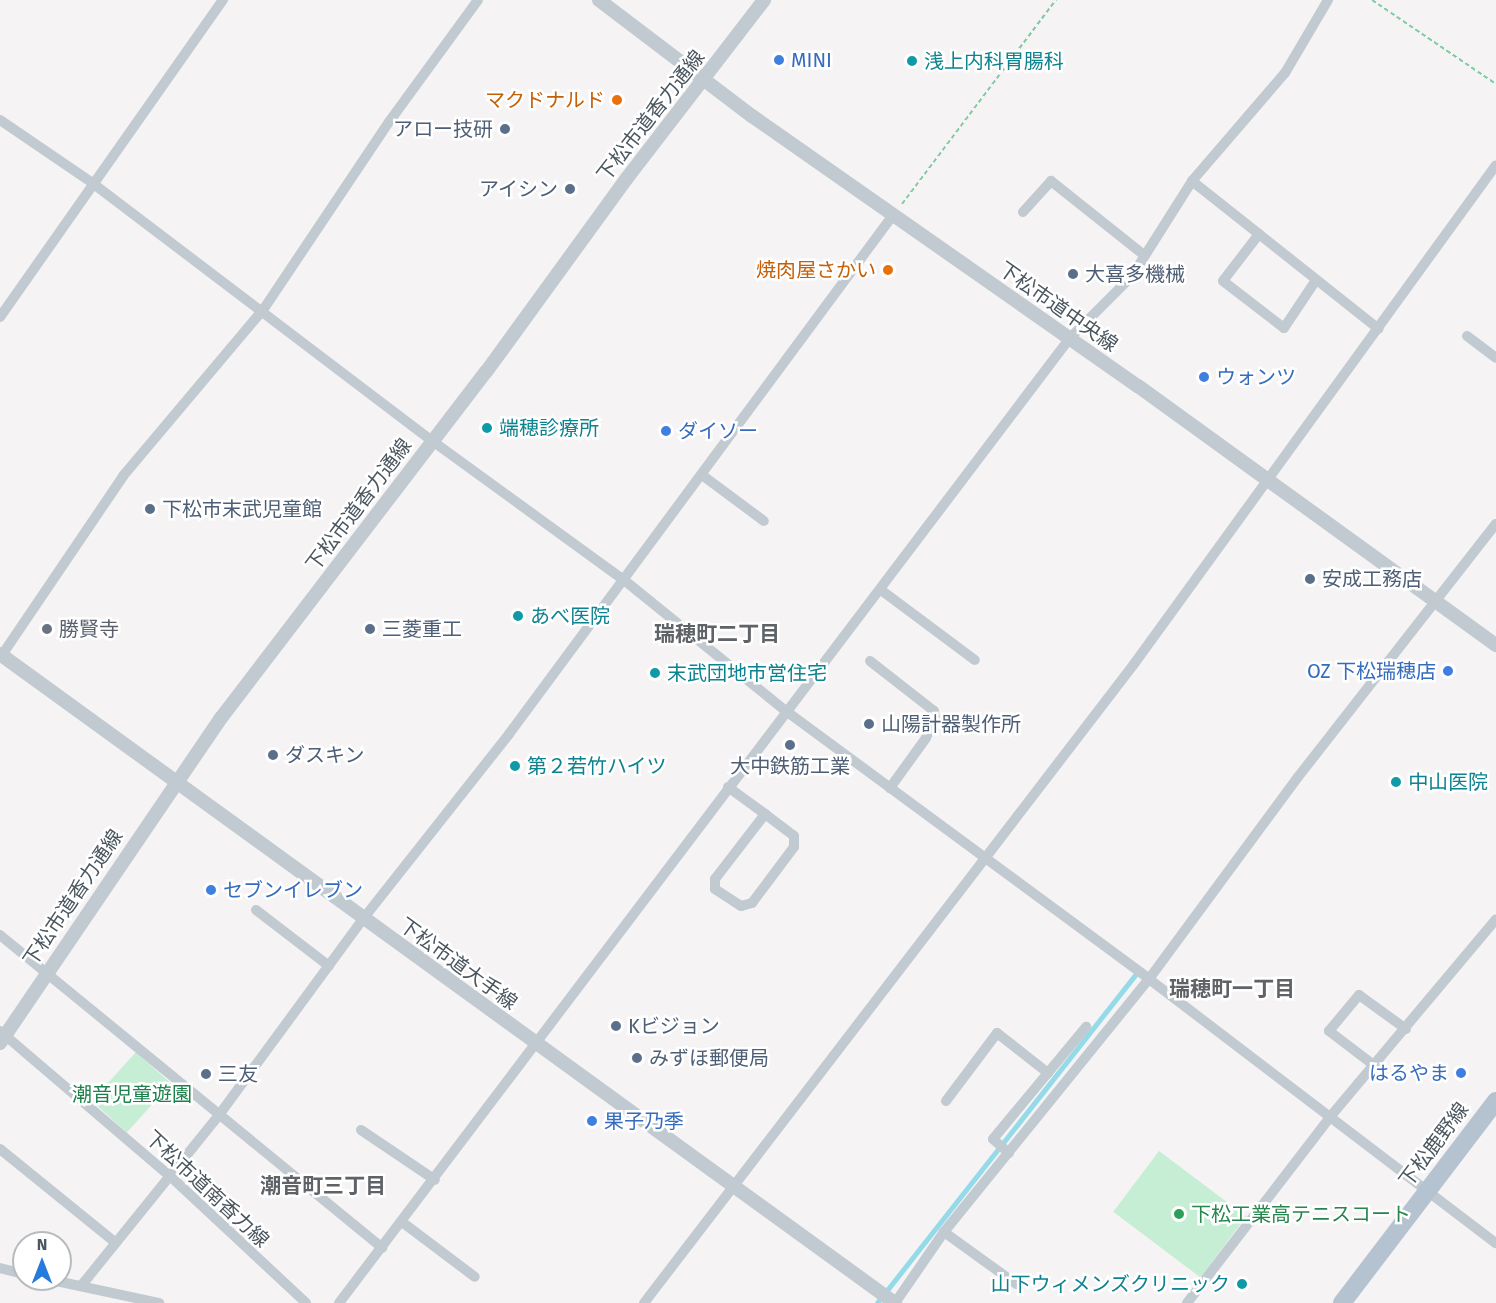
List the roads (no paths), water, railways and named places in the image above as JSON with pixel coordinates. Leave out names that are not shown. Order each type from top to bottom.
[{"type":"main road","name":"下松鹿野線","points":[[1342,1303],[1496,1101]]},
{"type":"street","points":[[0,317],[91,182],[223,0]]},
{"type":"street","points":[[1,656],[123,476],[263,310],[389,122],[478,0]]},
{"type":"street","name":"下松市道中央線","points":[[599,0],[706,78],[752,116],[1069,339],[1434,603],[1496,645]]},
{"type":"street","name":"下松市道香力通線","points":[[1,1036],[221,718],[764,0]]},
{"type":"street","points":[[339,1303],[435,1180],[728,787],[881,590],[1069,339],[1132,276],[1192,181],[1285,73],[1328,0]]},
{"type":"street","points":[[0,120],[91,182],[432,440],[624,580],[786,711],[1149,979],[1496,1243]]},
{"type":"street","points":[[644,1303],[983,857],[1134,664],[1380,329],[1496,165]]},
{"type":"street","points":[[1192,181],[1380,329]]},
{"type":"street","points":[[1023,212],[1051,182],[1144,255]]},
{"type":"street","points":[[81,1286],[219,1115],[363,919],[509,734],[893,215]]},
{"type":"street","points":[[1259,234],[1223,280],[1284,328],[1316,280]]},
{"type":"street","points":[[1467,336],[1496,358]]},
{"type":"street","points":[[702,475],[764,521]]},
{"type":"street","points":[[895,1303],[944,1232],[1149,979],[1298,777],[1496,524]]},
{"type":"street","points":[[881,590],[975,660]]},
{"type":"street","name":"下松市道大手線","points":[[1,656],[731,1187],[895,1303]]},
{"type":"street","points":[[870,661],[934,711],[935,720],[926,738],[890,788]]},
{"type":"street","points":[[728,787],[765,814],[794,837],[794,847],[752,903],[741,906],[715,889],[715,879],[765,814]]},
{"type":"street","points":[[256,910],[329,966]]},
{"type":"street","points":[[1187,1303],[1330,1117],[1376,1066],[1496,919]]},
{"type":"street","points":[[0,935],[47,971],[382,1248]]},
{"type":"street","points":[[1376,1066],[1329,1031],[1359,995],[1406,1029]]},
{"type":"street","points":[[1009,1153],[993,1140],[1086,1028]]},
{"type":"street","points":[[946,1101],[997,1033],[1048,1073]]},
{"type":"street","name":"下松市道南香力線","points":[[1,1036],[170,1176],[306,1303]]},
{"type":"street","points":[[361,1130],[435,1180]]},
{"type":"street","points":[[0,1149],[116,1243]]},
{"type":"street","points":[[402,1222],[475,1276]]},
{"type":"street","points":[[944,1232],[1016,1284]]},
{"type":"street","points":[[72,1284],[118,1299],[159,1303]]},
{"type":"waterway","points":[[877,1303],[1134,976]]},
{"type":"place","name":"MINI","points":[[779,60]]},
{"type":"place","name":"浅上内科胃腸科","points":[[912,61]]},
{"type":"place","name":"マクドナルド","points":[[617,100]]},
{"type":"place","name":"アロー技研","points":[[505,129]]},
{"type":"place","name":"アイシン","points":[[570,189]]},
{"type":"place","name":"焼肉屋さかい","points":[[888,270]]},
{"type":"place","name":"大喜多機械","points":[[1073,274]]},
{"type":"place","name":"ウォンツ","points":[[1204,377]]},
{"type":"place","name":"端穂診療所","points":[[487,428]]},
{"type":"place","name":"ダイソー","points":[[666,431]]},
{"type":"place","name":"下松市末武児童館","points":[[150,509]]},
{"type":"place","name":"安成工務店","points":[[1310,579]]},
{"type":"place","name":"あべ医院","points":[[518,616]]},
{"type":"place","name":"勝賢寺","points":[[47,629]]},
{"type":"place","name":"三菱重工","points":[[370,629]]},
{"type":"place","name":"OZ 下松瑞穂店","points":[[1448,671]]},
{"type":"place","name":"末武団地市営住宅","points":[[655,673]]},
{"type":"place","name":"山陽計器製作所","points":[[869,724]]},
{"type":"place","name":"大中鉄筋工業","points":[[790,745]]},
{"type":"place","name":"ダスキン","points":[[273,755]]},
{"type":"place","name":"第２若竹ハイツ","points":[[515,766]]},
{"type":"place","name":"中山医院","points":[[1396,782]]},
{"type":"place","name":"セブンイレブン","points":[[211,890]]},
{"type":"place","name":"Kビジョン","points":[[616,1026]]},
{"type":"place","name":"みずほ郵便局","points":[[637,1058]]},
{"type":"place","name":"はるやま","points":[[1461,1073]]},
{"type":"place","name":"三友","points":[[206,1074]]},
{"type":"place","name":"果子乃季","points":[[592,1121]]},
{"type":"place","name":"下松工業高テニスコート","points":[[1179,1214]]},
{"type":"place","name":"山下ウィメンズクリニック","points":[[1242,1284]]},
{"type":"district","name":"瑞穂町二丁目","points":[[717,634]]},
{"type":"district","name":"瑞穂町一丁目","points":[[1232,989]]},
{"type":"district","name":"潮音町三丁目","points":[[323,1186]]},
{"type":"park label","name":"潮音児童遊園","points":[[132,1094]]}]
